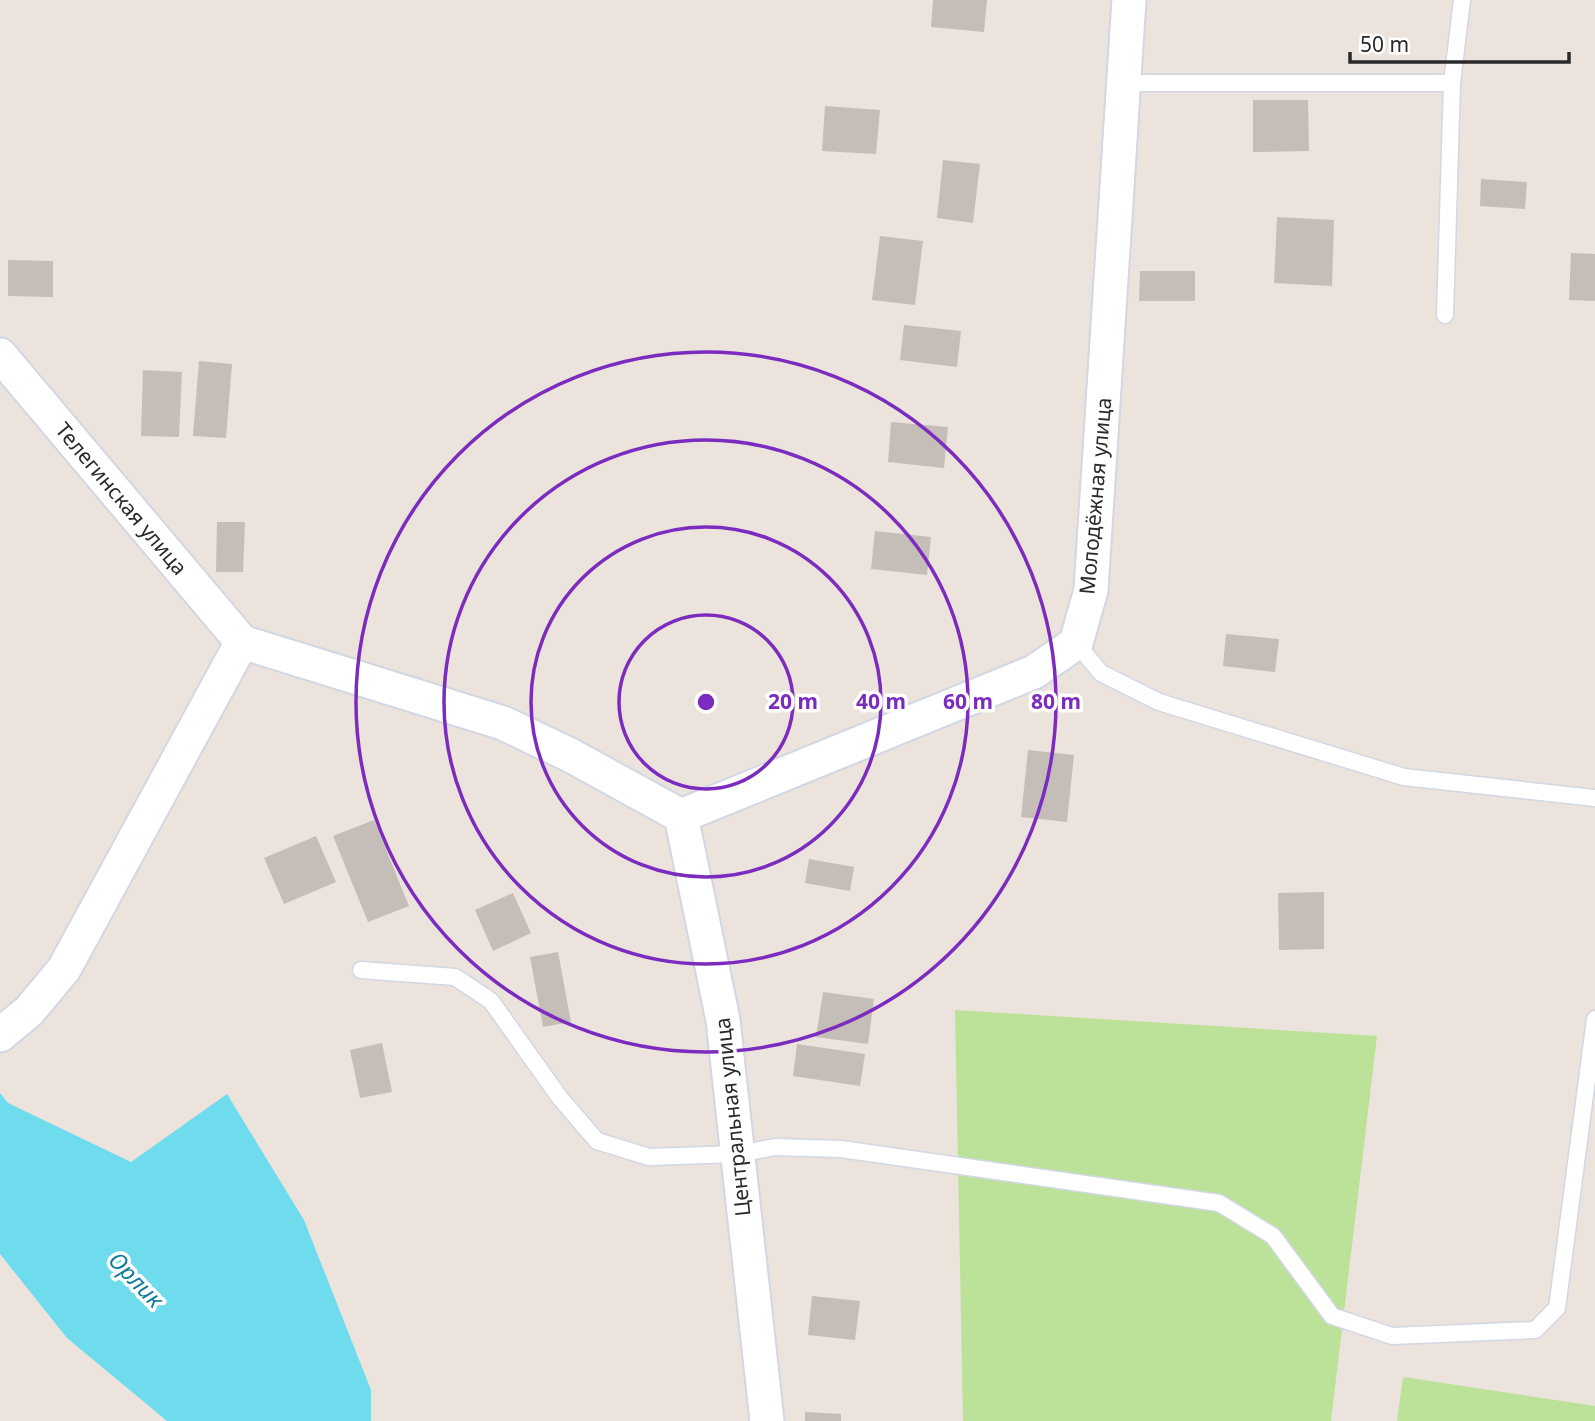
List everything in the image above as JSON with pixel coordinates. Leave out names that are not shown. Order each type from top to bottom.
[{"type":"street","name":"Молодёжная улица","points":[[1076,643],[1091,590],[1129,0]]},
{"type":"street","name":"Телегинская улица","points":[[0,355],[242,642]]},
{"type":"street","points":[[0,1035],[29,1012],[64,969],[242,642],[503,723],[570,755],[681,816],[1034,672],[1076,643]]},
{"type":"street","name":"Центральная улица","points":[[681,816],[723,1020],[766,1421]]},
{"type":"lane","points":[[1445,315],[1452,83],[1462,0]]},
{"type":"lane","points":[[1125,83],[1452,83]]},
{"type":"lane","points":[[1076,643],[1101,673],[1159,702],[1404,777],[1595,799]]},
{"type":"lane","points":[[361,971],[455,977],[491,1001],[560,1098],[597,1141],[649,1157],[738,1154],[775,1147],[841,1149],[1219,1203],[1273,1236],[1332,1316],[1392,1336],[1535,1331],[1557,1308],[1595,1019]]},
{"type":"green space","points":[[955,1010],[1377,1036],[1331,1421],[963,1421]]},
{"type":"green space","points":[[1403,1377],[1595,1406],[1595,1421],[1397,1421]]},
{"type":"water","name":"Орлик","points":[[0,1093],[8,1103],[131,1162],[227,1094],[304,1220],[371,1390],[371,1421],[167,1421],[67,1338],[0,1254]]},
{"type":"building","points":[[933,0],[987,0],[984,32],[931,27]]},
{"type":"building","points":[[1253,100],[1308,100],[1309,151],[1253,152]]},
{"type":"building","points":[[825,106],[880,110],[876,154],[822,151]]},
{"type":"building","points":[[943,160],[980,164],[973,223],[937,218]]},
{"type":"building","points":[[1481,179],[1527,182],[1525,209],[1480,206]]},
{"type":"building","points":[[1277,217],[1334,220],[1332,286],[1274,283]]},
{"type":"building","points":[[880,236],[923,241],[915,305],[872,300]]},
{"type":"building","points":[[1571,253],[1595,254],[1595,301],[1569,300]]},
{"type":"building","points":[[8,260],[53,261],[53,297],[8,296]]},
{"type":"building","points":[[1140,271],[1195,271],[1195,301],[1139,301]]},
{"type":"building","points":[[904,325],[961,331],[957,367],[900,360]]},
{"type":"building","points":[[199,361],[232,364],[226,438],[193,436]]},
{"type":"building","points":[[143,370],[182,372],[179,437],[141,436]]},
{"type":"building","points":[[891,422],[948,427],[944,468],[888,462]]},
{"type":"building","points":[[217,522],[245,522],[243,572],[216,572]]},
{"type":"building","points":[[875,531],[931,537],[927,575],[871,569]]},
{"type":"building","points":[[1226,634],[1279,639],[1275,672],[1223,666]]},
{"type":"building","points":[[1028,750],[1074,755],[1067,822],[1021,817]]},
{"type":"building","points":[[374,820],[409,906],[368,922],[333,836]]},
{"type":"building","points":[[316,836],[336,882],[284,904],[264,858]]},
{"type":"building","points":[[809,859],[854,867],[850,891],[805,883]]},
{"type":"building","points":[[1324,892],[1324,949],[1279,950],[1278,893]]},
{"type":"building","points":[[513,893],[531,933],[493,951],[475,910]]},
{"type":"building","points":[[558,952],[571,1022],[543,1027],[530,957]]},
{"type":"building","points":[[823,992],[874,999],[868,1044],[816,1037]]},
{"type":"building","points":[[382,1043],[392,1092],[360,1098],[350,1050]]},
{"type":"building","points":[[797,1044],[865,1054],[860,1086],[793,1076]]},
{"type":"building","points":[[812,1296],[860,1301],[855,1340],[808,1335]]},
{"type":"building","points":[[805,1412],[841,1414],[841,1421],[805,1421]]}]
